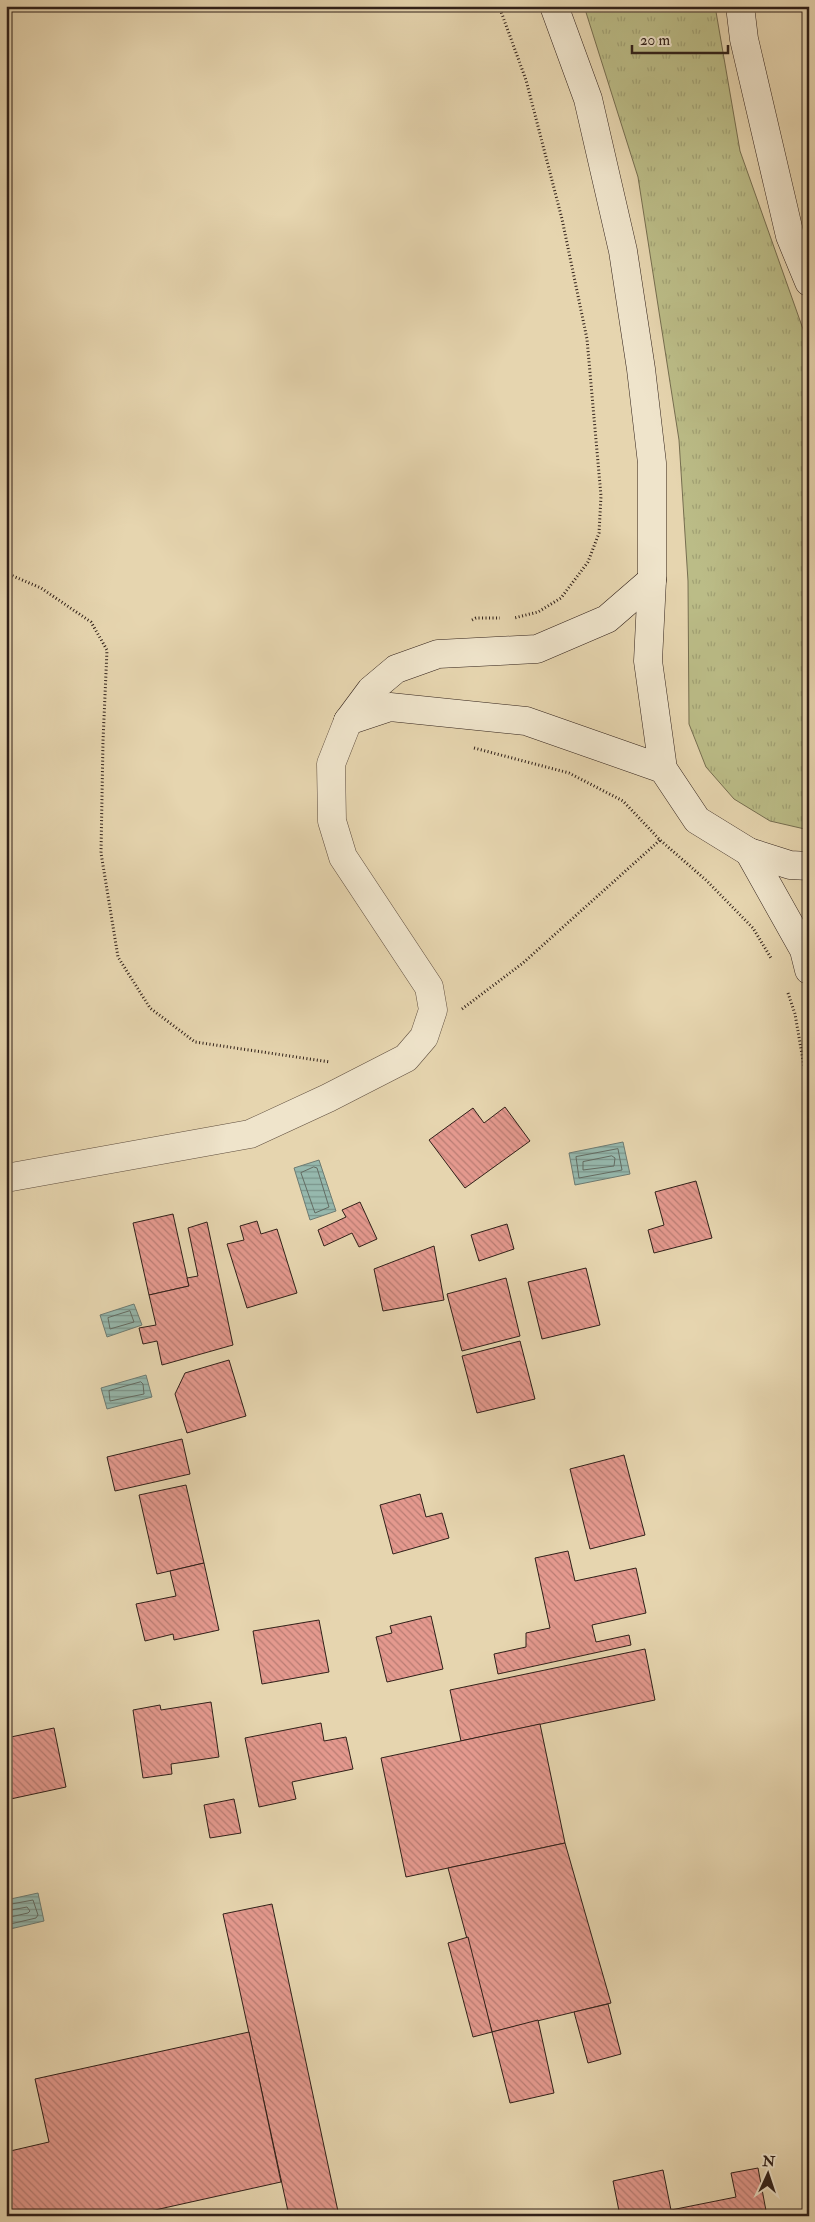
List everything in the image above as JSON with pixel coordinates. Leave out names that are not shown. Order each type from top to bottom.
[{"type":"street","points":[[554,6],[588,99],[623,251],[652,463],[652,580],[648,661],[662,769],[697,820],[749,852],[790,865],[809,866]]},
{"type":"street","points":[[740,6],[744,39],[790,236],[809,282]]},
{"type":"street","points":[[6,1178],[250,1134],[328,1098],[406,1058],[424,1037],[433,1010],[429,987],[344,858],[332,821],[331,764],[348,721],[371,690],[396,668],[438,654],[537,649],[607,619],[652,580]]},
{"type":"street","points":[[348,721],[390,707],[526,721],[662,769]]},
{"type":"street","points":[[749,852],[804,950],[809,970]]},
{"type":"path","points":[[6,572],[41,588],[91,622],[108,650],[103,741],[101,853],[118,957],[150,1008],[195,1042],[336,1063]]},
{"type":"path","points":[[424,1037],[524,963],[660,840]]},
{"type":"green space","points":[[584,6],[715,6],[740,151],[809,346],[809,830],[770,821],[734,799],[706,767],[689,724],[688,581],[679,440],[638,177]]},
{"type":"water","points":[[623,1142],[630,1174],[575,1185],[569,1153]]},
{"type":"water","points":[[319,1160],[336,1211],[310,1220],[294,1168]]},
{"type":"water","points":[[134,1304],[142,1325],[107,1337],[100,1315]]},
{"type":"water","points":[[146,1375],[152,1397],[107,1409],[101,1388]]},
{"type":"water","points":[[38,1893],[44,1921],[6,1930],[6,1900]]},
{"type":"building","points":[[505,1107],[530,1141],[465,1188],[429,1140],[473,1108],[484,1123]]},
{"type":"building","points":[[696,1181],[712,1238],[654,1253],[648,1230],[664,1225],[655,1192]]},
{"type":"building","points":[[360,1202],[377,1239],[359,1247],[352,1233],[324,1246],[318,1230],[346,1217],[342,1210]]},
{"type":"building","points":[[173,1214],[189,1286],[149,1295],[133,1223]]},
{"type":"building","points":[[257,1221],[261,1234],[277,1229],[297,1293],[247,1308],[227,1244],[244,1240],[240,1226]]},
{"type":"building","points":[[207,1222],[233,1345],[162,1365],[157,1341],[143,1344],[139,1328],[156,1325],[149,1295],[189,1286],[187,1278],[198,1276],[188,1228]]},
{"type":"building","points":[[507,1224],[514,1249],[479,1261],[471,1235]]},
{"type":"building","points":[[434,1246],[444,1300],[383,1311],[374,1269]]},
{"type":"building","points":[[586,1268],[600,1325],[542,1339],[528,1282]]},
{"type":"building","points":[[506,1278],[520,1336],[462,1351],[447,1294]]},
{"type":"building","points":[[520,1341],[535,1399],[477,1413],[462,1356]]},
{"type":"building","points":[[229,1360],[246,1416],[187,1433],[175,1394],[185,1373]]},
{"type":"building","points":[[182,1439],[190,1474],[115,1491],[107,1457]]},
{"type":"building","points":[[624,1455],[645,1535],[590,1549],[570,1469]]},
{"type":"building","points":[[186,1485],[204,1563],[157,1574],[139,1495]]},
{"type":"building","points":[[420,1494],[426,1517],[442,1513],[449,1538],[393,1554],[380,1505]]},
{"type":"building","points":[[568,1551],[575,1581],[636,1568],[646,1613],[592,1625],[596,1642],[629,1635],[631,1645],[498,1674],[494,1654],[526,1647],[526,1633],[550,1628],[535,1558]]},
{"type":"building","points":[[204,1563],[219,1630],[174,1640],[173,1634],[145,1641],[136,1604],[176,1596],[170,1571]]},
{"type":"building","points":[[431,1616],[443,1669],[387,1682],[376,1637],[392,1633],[390,1626]]},
{"type":"building","points":[[319,1620],[329,1672],[262,1684],[253,1631]]},
{"type":"building","points":[[645,1649],[655,1700],[461,1741],[450,1690]]},
{"type":"building","points":[[211,1702],[219,1757],[171,1764],[172,1774],[143,1778],[133,1710],[160,1705],[161,1710]]},
{"type":"building","points":[[321,1723],[324,1741],[346,1737],[353,1769],[292,1782],[296,1799],[259,1807],[245,1738]]},
{"type":"building","points":[[540,1724],[565,1843],[406,1877],[381,1758]]},
{"type":"building","points":[[54,1728],[66,1787],[6,1800],[6,1738]]},
{"type":"building","points":[[234,1799],[241,1833],[210,1838],[204,1805]]},
{"type":"building","points":[[565,1843],[611,2003],[492,2032],[448,1868]]},
{"type":"building","points":[[272,1904],[339,2216],[289,2216],[223,1914]]},
{"type":"building","points":[[468,1937],[492,2032],[473,2037],[448,1943]]},
{"type":"building","points":[[608,2004],[621,2054],[588,2063],[574,2012]]},
{"type":"building","points":[[538,2020],[554,2093],[510,2103],[492,2032]]},
{"type":"building","points":[[249,2032],[281,2182],[128,2216],[6,2216],[6,2152],[49,2142],[35,2079]]},
{"type":"building","points":[[758,2168],[767,2216],[620,2216],[613,2181],[663,2170],[671,2210],[736,2197],[731,2173]]}]
